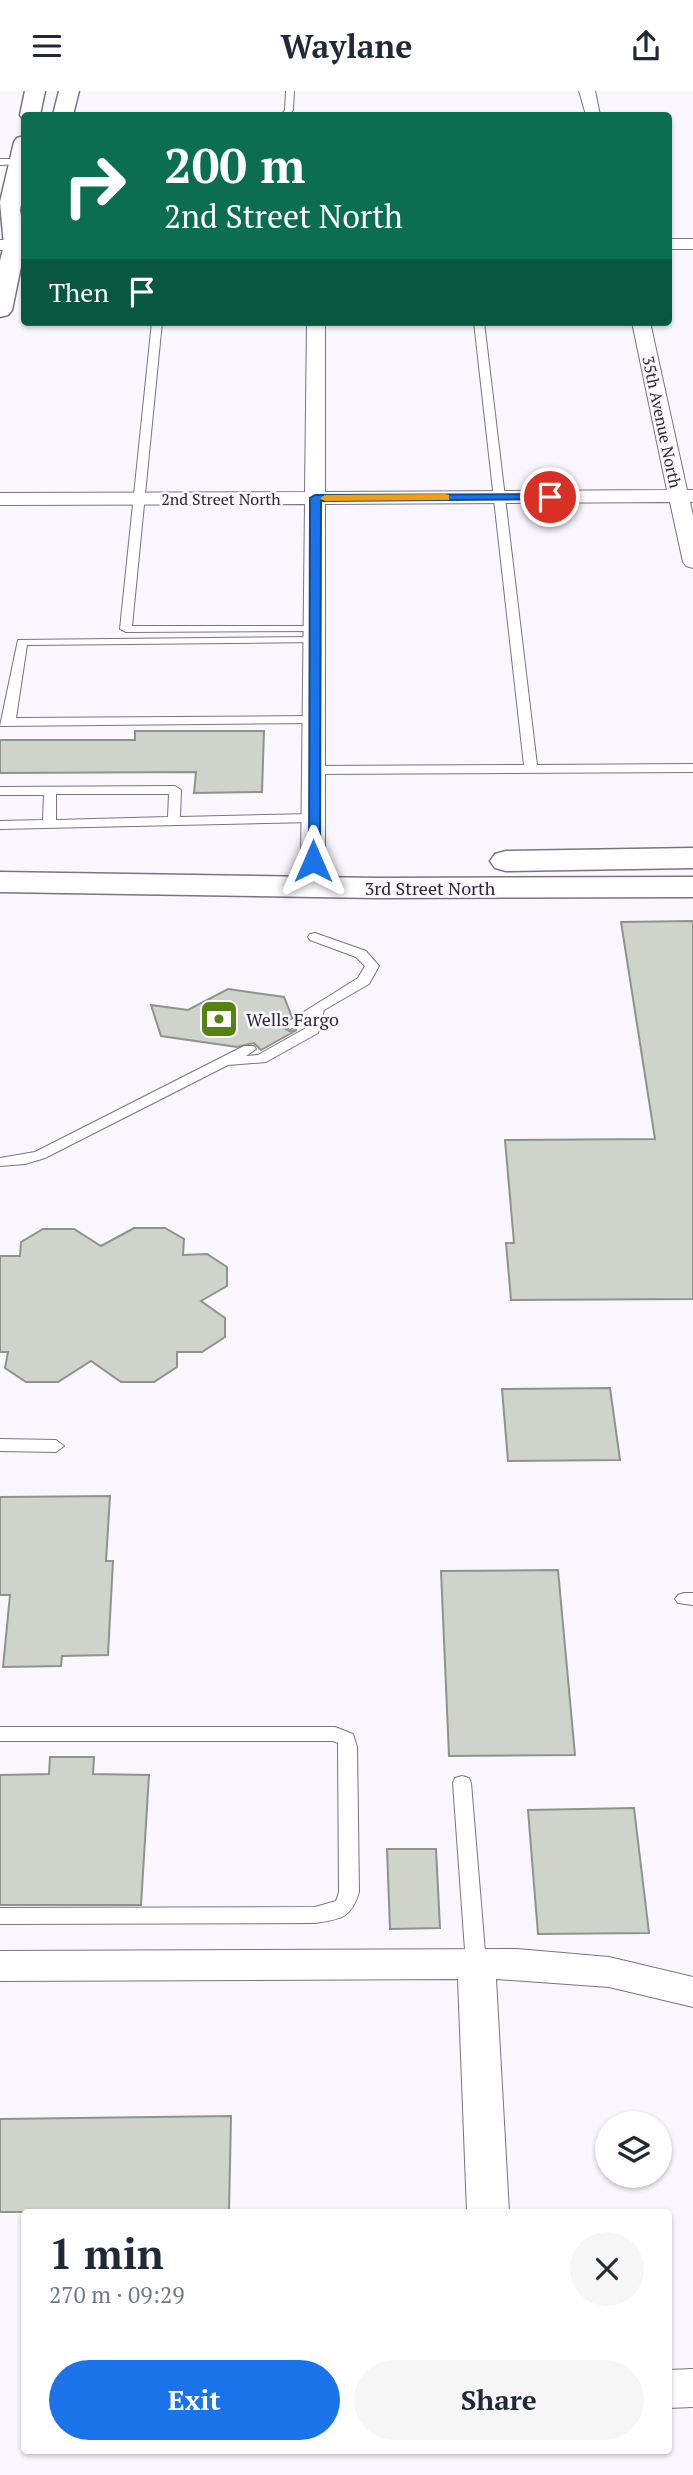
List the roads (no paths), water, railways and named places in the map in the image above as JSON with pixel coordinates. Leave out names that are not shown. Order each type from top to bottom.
[{"type":"main road","points":[[31,112],[36,91]]},
{"type":"main road","points":[[64,112],[69,91]]},
{"type":"main road","points":[[0,310],[16,241],[9,209],[17,157]]},
{"type":"main road","name":"3rd Street North","points":[[0,862],[693,858]]},
{"type":"main road","name":"3rd Street North","points":[[0,882],[377,888],[693,887]]},
{"type":"street","points":[[587,91],[592,112]]},
{"type":"street","points":[[672,244],[693,244]]},
{"type":"street","points":[[313,861],[316,326]]},
{"type":"street","name":"35th Avenue North","points":[[642,326],[686,496],[693,562]]},
{"type":"street","name":"2nd Street North","points":[[0,499],[686,496]]},
{"type":"street","points":[[476,1964],[488,2209]]},
{"type":"street","points":[[0,1966],[528,1965],[609,1972],[693,1992]]},
{"type":"street","points":[[672,2389],[693,2388]]},
{"type":"lane","points":[[287,112],[290,91]]},
{"type":"lane","points":[[156,326],[126,629],[314,634]]},
{"type":"lane","points":[[479,326],[531,769]]},
{"type":"lane","points":[[313,720],[4,721],[22,642],[314,634]]},
{"type":"lane","points":[[313,770],[693,768]]},
{"type":"lane","points":[[49,825],[50,790]]},
{"type":"lane","points":[[0,791],[175,790],[174,819]]},
{"type":"lane","points":[[0,825],[174,819],[313,818]]},
{"type":"lane","points":[[290,1025],[364,981],[372,966],[360,954],[315,937]]},
{"type":"lane","points":[[221,1062],[261,1059],[313,1030],[318,1008]]},
{"type":"lane","points":[[0,1162],[25,1160],[40,1155],[249,1048]]},
{"type":"lane","points":[[0,1444],[56,1446]]},
{"type":"lane","points":[[0,1734],[335,1734],[346,1739],[348,1747],[349,1892],[345,1906],[334,1912],[316,1915],[0,1916]]},
{"type":"lane","points":[[462,1783],[476,1964]]},
{"type":"place","name":"Wells Fargo","points":[[219,1019]]}]
